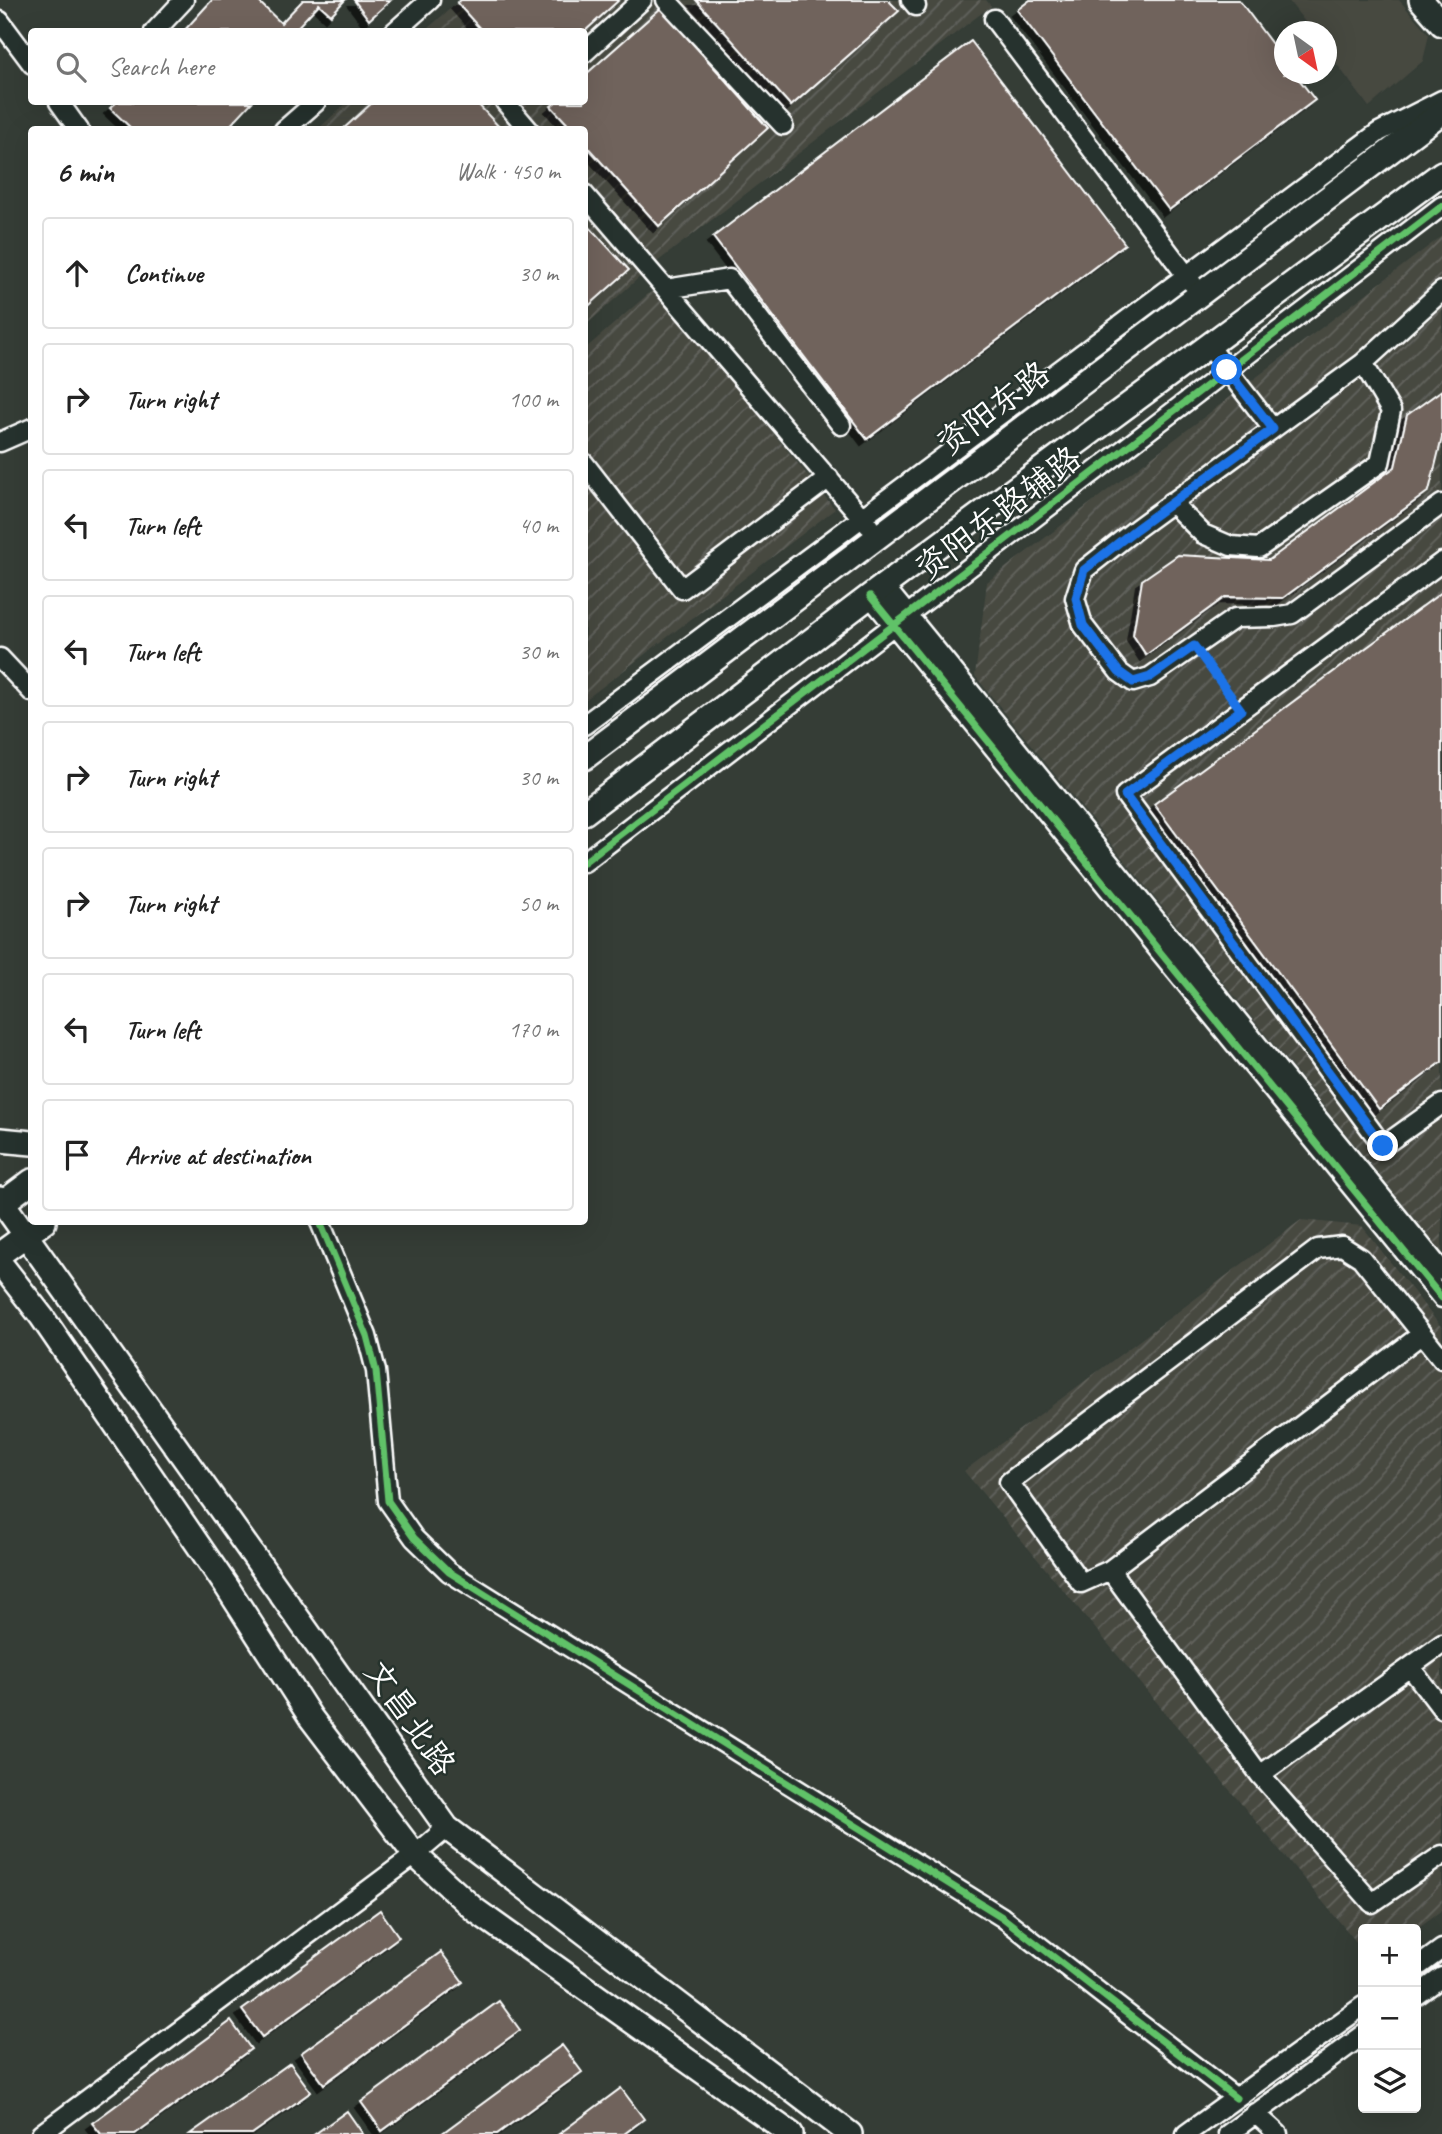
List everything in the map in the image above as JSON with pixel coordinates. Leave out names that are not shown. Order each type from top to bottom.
[{"type":"main road","points":[[1421,0],[1442,24]]},
{"type":"main road","name":"资阳东路","points":[[588,755],[877,538],[1193,285],[1442,112]]},
{"type":"main road","points":[[588,810],[877,591],[1442,173]]},
{"type":"main road","points":[[0,1140],[28,1144]]},
{"type":"main road","points":[[1,1202],[28,1184]]},
{"type":"main road","name":"文昌北路","points":[[1,1202],[28,1223]]},
{"type":"main road","points":[[0,1254],[35,1228]]},
{"type":"main road","name":"文昌北路","points":[[35,1228],[447,1828],[850,2134]]},
{"type":"main road","points":[[0,1263],[42,1317],[219,1576],[312,1718],[415,1855],[475,1910],[791,2134]]},
{"type":"street","points":[[158,28],[184,0]]},
{"type":"street","points":[[398,28],[430,0]]},
{"type":"street","points":[[588,49],[642,0]]},
{"type":"street","points":[[666,0],[783,125]]},
{"type":"street","points":[[994,19],[1193,285]]},
{"type":"street","points":[[0,21],[28,59]]},
{"type":"street","points":[[588,722],[862,518],[1193,285],[1379,132],[1442,100]]},
{"type":"street","points":[[61,105],[76,126]]},
{"type":"street","points":[[289,126],[313,105]]},
{"type":"street","points":[[508,105],[526,126]]},
{"type":"street","points":[[588,199],[829,478],[877,538]]},
{"type":"street","name":"资阳东路辅路","points":[[588,859],[1442,206]]},
{"type":"street","points":[[666,289],[729,279],[841,425]]},
{"type":"street","points":[[1442,291],[1363,363],[1171,502],[1084,570],[1076,598],[1083,625],[1119,672],[1133,682],[1150,677],[1235,618],[1292,614],[1442,504]]},
{"type":"street","points":[[1208,345],[1273,429]]},
{"type":"street","points":[[1171,502],[1203,534],[1231,546],[1259,548],[1380,463],[1391,411],[1363,363]]},
{"type":"street","points":[[0,442],[28,430]]},
{"type":"street","points":[[588,468],[682,590],[829,478]]},
{"type":"street","points":[[1442,562],[1125,795],[1383,1146],[1442,1104]]},
{"type":"street","points":[[877,591],[1442,1271]]},
{"type":"street","points":[[900,619],[1442,1298]]},
{"type":"street","points":[[0,658],[28,688]]},
{"type":"street","points":[[321,1225],[367,1336],[376,1371],[388,1501],[414,1538],[449,1572],[1002,1917],[1236,2098]]},
{"type":"street","points":[[1422,1334],[1110,1570],[1081,1583],[1009,1482],[1318,1249],[1342,1246],[1361,1258],[1422,1334],[1442,1359]]},
{"type":"street","points":[[1110,1570],[1260,1775],[1372,1903],[1442,1855]]},
{"type":"street","points":[[1260,1775],[1442,1644]]},
{"type":"street","points":[[1410,1667],[1442,1709]]},
{"type":"street","points":[[41,2134],[415,1855],[447,1828]]},
{"type":"street","points":[[1421,1964],[1442,1949]]},
{"type":"street","points":[[1421,1993],[1442,1977]]},
{"type":"street","points":[[1186,2134],[1358,2010]]},
{"type":"street","points":[[1228,2134],[1358,2039]]},
{"type":"street","points":[[1255,2113],[1278,2134]]},
{"type":"path","points":[[1194,646],[1241,710]]},
{"type":"shaded area","points":[[460,0],[986,0],[991,6],[653,265],[588,323],[588,126],[321,126],[345,105],[588,105],[588,28],[428,28]]},
{"type":"shaded area","points":[[1288,0],[1399,0],[1429,34],[1423,61],[1369,107],[1337,64],[1337,21],[1304,21]]},
{"type":"shaded area","points":[[1442,236],[1442,1252],[975,676],[987,582]]},
{"type":"shaded area","points":[[655,288],[835,509],[588,698],[588,346]]},
{"type":"shaded area","points":[[1301,1220],[1362,1226],[1442,1328],[1442,1910],[1421,1925],[1358,1924],[1358,1944],[964,1471]]},
{"type":"building","points":[[212,0],[257,0],[281,23],[303,0],[345,0],[331,15],[319,4],[297,28],[187,28]]},
{"type":"building","points":[[354,0],[391,0],[369,20]]},
{"type":"building","points":[[461,0],[619,0],[588,28],[479,28],[457,3]]},
{"type":"building","points":[[696,0],[888,0],[899,11],[791,106]]},
{"type":"building","points":[[1030,0],[1239,0],[1274,47],[1274,84],[1303,84],[1315,100],[1169,210],[1017,10]]},
{"type":"building","points":[[661,8],[768,128],[659,226],[588,147],[588,126],[569,126],[551,106],[588,105],[588,72]]},
{"type":"building","points":[[971,41],[1125,244],[867,439],[713,237]]},
{"type":"building","points":[[114,105],[249,105],[230,126],[129,126],[110,108]]},
{"type":"building","points":[[370,105],[479,105],[498,126],[346,126]]},
{"type":"building","points":[[588,225],[629,270],[588,306]]},
{"type":"building","points":[[1442,390],[1442,438],[1429,491],[1283,598],[1225,597],[1146,655],[1133,635],[1142,580],[1178,555],[1269,560],[1395,467],[1407,415]]},
{"type":"building","points":[[1442,592],[1442,1062],[1379,1109],[1154,804]]},
{"type":"building","points":[[380,1910],[399,1937],[262,2037],[242,2010]]},
{"type":"building","points":[[441,1952],[463,1982],[324,2084],[301,2053]]},
{"type":"building","points":[[499,2001],[520,2030],[382,2131],[361,2102]]},
{"type":"building","points":[[231,2021],[251,2049],[135,2134],[101,2134],[92,2123]]},
{"type":"building","points":[[562,2045],[582,2072],[497,2134],[441,2134]]},
{"type":"building","points":[[290,2063],[311,2092],[252,2134],[190,2134]]},
{"type":"building","points":[[621,2088],[644,2119],[624,2134],[559,2134]]},
{"type":"building","points":[[347,2111],[363,2134],[315,2134]]},
{"type":"cycle path","points":[[588,859],[1442,206]]},
{"type":"cycle path","points":[[870,596],[1442,1298]]},
{"type":"cycle path","points":[[321,1225],[367,1336],[376,1371],[388,1501],[414,1538],[449,1572],[1002,1917],[1236,2098]]},
{"type":"route","points":[[1227,370],[1273,429],[1084,570],[1076,598],[1083,625],[1119,672],[1133,682],[1150,677],[1194,646],[1241,710],[1125,795],[1383,1146]]}]
